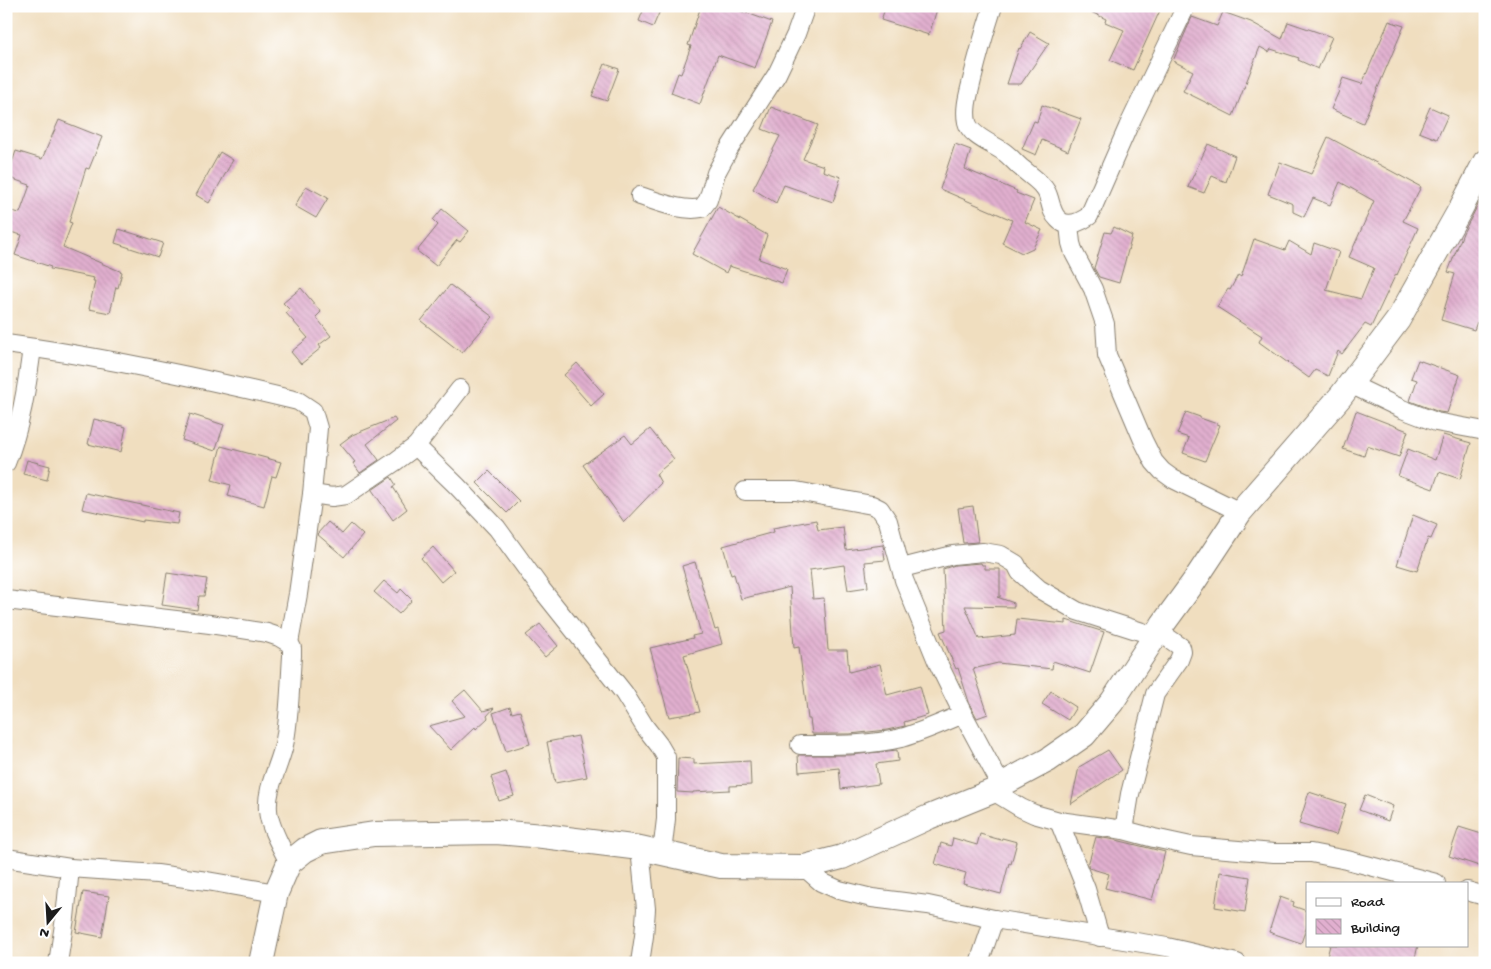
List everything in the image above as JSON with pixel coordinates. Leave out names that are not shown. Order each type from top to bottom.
[{"type":"street","points":[[640,196],[694,210],[702,208],[708,200],[716,173],[777,74],[796,34],[806,6]]},
{"type":"street","points":[[993,6],[980,44],[967,102],[966,121],[970,130],[1004,152],[1024,171],[1042,184],[1058,220],[1069,225],[1089,216],[1128,127],[1186,6]]},
{"type":"street","points":[[261,963],[276,893],[289,863],[305,850],[321,842],[374,834],[496,832],[543,836],[651,851],[721,866],[804,867],[842,856],[997,788],[1048,760],[1084,735],[1112,702],[1156,634],[1193,583],[1240,512],[1350,384],[1398,320],[1485,162]]},
{"type":"street","points":[[1069,225],[1074,253],[1093,289],[1105,324],[1107,355],[1154,462],[1162,471],[1174,479],[1240,512]]},
{"type":"street","points":[[6,344],[109,360],[206,380],[298,401],[313,411],[318,428],[312,494],[289,643]]},
{"type":"street","points":[[6,462],[12,449],[27,386],[32,348]]},
{"type":"street","points":[[1350,384],[1402,409],[1436,422],[1485,431]]},
{"type":"street","points":[[312,494],[332,498],[346,495],[396,461],[416,446],[460,389]]},
{"type":"street","points":[[416,446],[497,528],[542,590],[624,693],[666,757],[666,819],[651,851],[640,963]]},
{"type":"street","points":[[745,491],[796,491],[872,504],[880,509],[888,521],[904,580],[937,661],[997,788],[1021,808],[1059,821],[1124,830],[1191,846],[1274,853],[1311,853],[1347,860],[1432,882]]},
{"type":"street","points":[[902,568],[953,555],[983,552],[1001,555],[1016,564],[1020,572],[1039,589],[1077,611],[1156,634],[1181,647],[1182,652],[1179,660],[1155,694],[1130,794],[1124,830]]},
{"type":"street","points":[[6,600],[210,624],[267,633],[289,643],[292,648],[292,656],[285,740],[268,798],[268,810],[270,821],[289,863]]},
{"type":"street","points":[[800,745],[850,745],[900,738],[963,714]]},
{"type":"street","points":[[1059,821],[1086,889],[1100,937]]},
{"type":"street","points":[[6,858],[70,868],[157,874],[276,893]]},
{"type":"street","points":[[804,867],[821,882],[839,890],[872,898],[928,905],[994,919],[1167,947],[1236,963]]},
{"type":"street","points":[[58,963],[66,918],[70,868]]},
{"type":"street","points":[[1468,891],[1485,896]]},
{"type":"street","points":[[979,963],[994,919]]},
{"type":"building","points":[[645,6],[662,6],[653,27],[639,21]]},
{"type":"building","points":[[701,6],[727,6],[772,22],[755,68],[718,55],[700,104],[671,93],[678,73],[681,74],[691,46],[688,45]]},
{"type":"building","points":[[886,6],[938,6],[929,35],[881,20]]},
{"type":"building","points":[[1078,6],[1162,6],[1133,70],[1110,60],[1124,30],[1105,22],[1106,19]]},
{"type":"building","points":[[1223,12],[1251,22],[1282,39],[1288,22],[1332,37],[1318,69],[1298,60],[1299,58],[1271,49],[1269,52],[1260,47],[1233,116],[1183,91],[1193,71],[1173,61],[1192,17],[1217,26]]},
{"type":"building","points":[[1389,21],[1404,26],[1363,123],[1331,109],[1343,78],[1362,84]]},
{"type":"building","points":[[1030,32],[1049,43],[1021,84],[1007,84],[1019,48]]},
{"type":"building","points":[[605,64],[619,69],[607,101],[592,96]]},
{"type":"building","points":[[1042,105],[1081,119],[1068,151],[1042,140],[1036,155],[1022,149],[1034,121],[1037,122]]},
{"type":"building","points":[[771,107],[818,125],[803,159],[824,166],[823,171],[841,177],[833,202],[784,185],[776,203],[753,189],[780,136],[762,129]]},
{"type":"building","points":[[1430,107],[1448,115],[1437,139],[1419,132]]},
{"type":"building","points":[[59,120],[102,137],[89,169],[86,168],[69,222],[72,223],[63,247],[122,272],[118,288],[116,287],[110,313],[89,309],[94,278],[50,269],[51,267],[15,255],[22,235],[6,231],[11,211],[20,213],[30,185],[7,177],[16,151],[42,159]]},
{"type":"building","points":[[1328,137],[1421,187],[1403,221],[1418,228],[1371,327],[1365,324],[1342,354],[1338,351],[1328,376],[1315,370],[1309,378],[1259,342],[1262,336],[1217,307],[1228,289],[1230,290],[1238,275],[1241,277],[1254,239],[1285,250],[1289,241],[1311,254],[1314,243],[1339,252],[1326,290],[1361,299],[1374,268],[1349,257],[1374,201],[1340,182],[1330,205],[1313,198],[1304,217],[1293,212],[1293,204],[1268,194],[1280,162],[1311,174]]},
{"type":"building","points":[[955,144],[971,150],[965,169],[1034,200],[1025,222],[1042,230],[1033,248],[1022,253],[1002,243],[1012,220],[940,189]]},
{"type":"building","points":[[1208,144],[1235,156],[1226,182],[1212,176],[1204,193],[1188,187]]},
{"type":"building","points":[[220,152],[233,160],[209,203],[196,195]]},
{"type":"building","points":[[306,186],[328,198],[316,218],[295,206]]},
{"type":"building","points":[[1485,192],[1485,324],[1477,322],[1474,330],[1441,320],[1455,274],[1448,272],[1463,233]]},
{"type":"building","points":[[718,207],[767,235],[759,259],[787,269],[782,283],[729,266],[726,273],[692,254]]},
{"type":"building","points":[[442,209],[469,231],[460,242],[457,240],[436,266],[417,251],[438,225],[433,220]]},
{"type":"building","points":[[1114,227],[1132,236],[1119,283],[1099,277],[1094,268],[1105,232],[1111,233]]},
{"type":"building","points":[[119,229],[163,243],[158,257],[115,243]]},
{"type":"building","points":[[450,285],[493,317],[462,353],[421,321]]},
{"type":"building","points":[[301,288],[321,312],[316,317],[331,336],[319,345],[321,348],[301,364],[291,352],[308,338],[286,313],[290,310],[283,303]]},
{"type":"building","points":[[1418,360],[1460,375],[1447,413],[1439,412],[1410,401],[1417,380],[1411,378]]},
{"type":"building","points":[[577,363],[604,394],[591,406],[564,375]]},
{"type":"building","points":[[1356,411],[1408,431],[1399,457],[1367,446],[1364,456],[1343,449]]},
{"type":"building","points":[[1186,412],[1220,425],[1205,461],[1183,453],[1189,438],[1177,434]]},
{"type":"building","points":[[190,414],[224,425],[215,451],[182,440]]},
{"type":"building","points":[[394,418],[396,421],[367,444],[379,460],[360,473],[353,463],[355,462],[340,444],[352,435]]},
{"type":"building","points":[[94,419],[126,427],[121,452],[88,444]]},
{"type":"building","points":[[650,429],[674,459],[656,474],[661,483],[624,522],[583,465],[625,435],[632,444]]},
{"type":"building","points":[[1443,435],[1471,443],[1460,479],[1439,472],[1433,489],[1398,476],[1408,449],[1435,460]]},
{"type":"building","points":[[221,446],[281,462],[276,477],[272,476],[264,506],[228,496],[231,485],[212,480]]},
{"type":"building","points":[[27,460],[50,466],[47,480],[23,474]]},
{"type":"building","points":[[489,471],[519,501],[507,513],[477,483]]},
{"type":"building","points":[[391,477],[396,485],[393,487],[407,509],[393,520],[372,490]]},
{"type":"building","points":[[86,493],[179,513],[177,524],[143,520],[143,522],[82,509]]},
{"type":"building","points":[[973,506],[978,542],[963,543],[958,508]]},
{"type":"building","points":[[1413,515],[1437,525],[1431,539],[1428,538],[1417,571],[1397,565]]},
{"type":"building","points":[[816,520],[818,530],[843,527],[846,550],[883,545],[885,560],[865,562],[868,587],[848,590],[844,565],[810,570],[813,599],[824,598],[828,650],[847,650],[849,672],[880,664],[887,695],[920,686],[928,715],[904,722],[905,726],[887,730],[850,734],[812,734],[810,719],[808,719],[799,647],[794,648],[790,587],[741,599],[734,574],[731,575],[723,546],[774,532],[773,528]]},
{"type":"building","points":[[328,522],[342,534],[351,524],[363,535],[344,557],[317,534]]},
{"type":"building","points":[[433,547],[454,571],[441,582],[421,558]]},
{"type":"building","points":[[695,562],[715,630],[718,629],[722,644],[684,655],[700,712],[669,717],[650,648],[693,638],[692,636],[701,634],[682,566]]},
{"type":"building","points":[[981,563],[985,565],[985,569],[1000,569],[1000,597],[997,597],[1014,603],[1014,607],[965,606],[979,639],[1015,635],[1017,619],[1066,624],[1066,620],[1104,632],[1090,673],[1053,661],[1052,669],[998,663],[973,669],[988,714],[977,718],[970,705],[958,668],[956,669],[940,632],[946,630],[943,569],[955,565]]},
{"type":"building","points":[[167,573],[207,579],[204,596],[199,596],[197,610],[162,605]]},
{"type":"building","points":[[384,581],[398,593],[401,589],[412,600],[399,614],[374,592]]},
{"type":"building","points":[[540,624],[558,646],[545,657],[526,635]]},
{"type":"building","points":[[465,690],[483,711],[494,708],[487,716],[488,718],[476,729],[475,727],[451,750],[429,726],[465,716],[452,701]]},
{"type":"building","points":[[1051,691],[1076,707],[1068,720],[1042,704]]},
{"type":"building","points":[[510,707],[512,713],[520,711],[530,744],[506,751],[493,713]]},
{"type":"building","points":[[578,736],[587,777],[555,783],[547,742]]},
{"type":"building","points":[[897,750],[898,761],[876,764],[879,784],[841,789],[839,768],[799,772],[798,755],[851,755]]},
{"type":"building","points":[[1108,750],[1122,770],[1071,804],[1079,767]]},
{"type":"building","points":[[678,758],[694,759],[694,764],[750,761],[751,785],[730,786],[730,790],[693,793],[677,792]]},
{"type":"building","points":[[506,772],[514,796],[499,801],[491,777]]},
{"type":"building","points":[[1309,792],[1346,804],[1336,835],[1299,824]]},
{"type":"building","points":[[1365,795],[1393,806],[1388,821],[1359,810]]},
{"type":"building","points":[[1459,827],[1485,835],[1485,868],[1449,856]]},
{"type":"building","points":[[980,834],[1017,842],[1001,894],[963,884],[966,873],[935,864],[941,843],[951,846],[953,838],[977,845]]},
{"type":"building","points":[[1096,837],[1165,852],[1152,900],[1105,888],[1109,874],[1089,868],[1088,865]]},
{"type":"building","points":[[1220,872],[1250,877],[1245,912],[1215,907]]},
{"type":"building","points":[[83,892],[109,896],[102,937],[76,932]]},
{"type":"building","points":[[1280,897],[1294,902],[1293,906],[1306,911],[1306,929],[1301,943],[1269,932]]},
{"type":"building","points":[[1330,946],[1418,946],[1414,963],[1334,963],[1326,961]]}]
